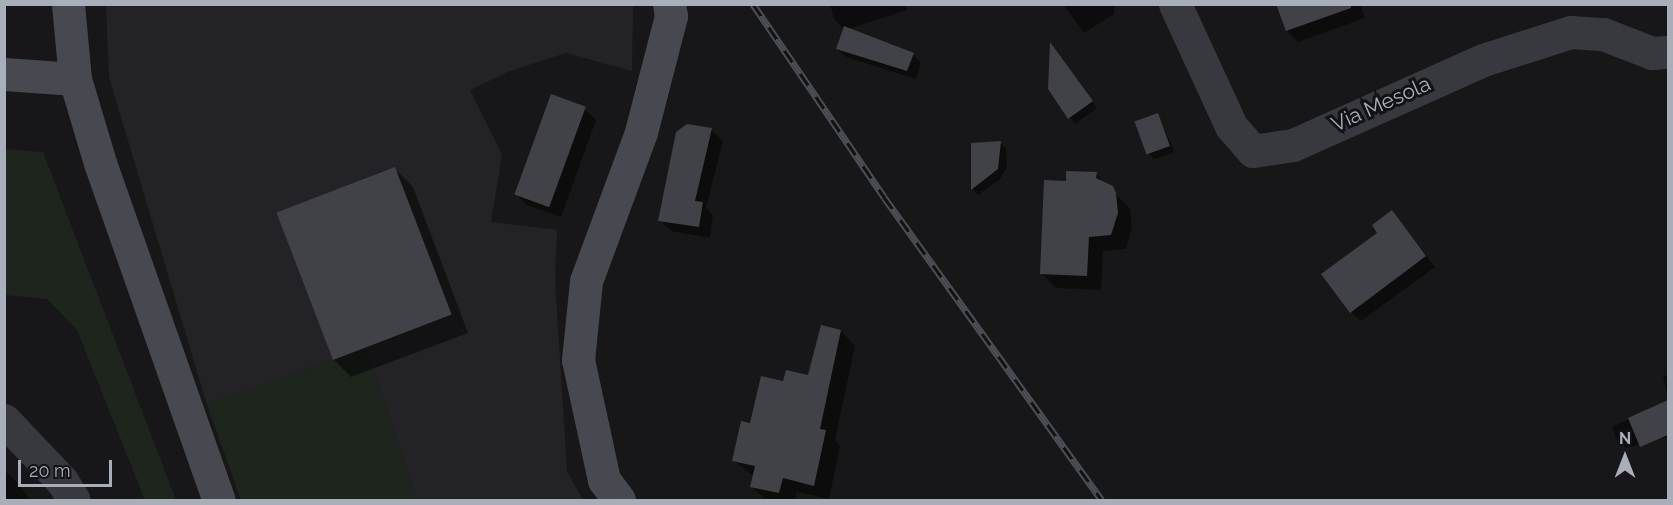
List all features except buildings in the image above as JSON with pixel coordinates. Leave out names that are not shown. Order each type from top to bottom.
[{"type":"street","points":[[68,4],[75,78],[100,163],[219,501]]},
{"type":"street","points":[[619,501],[604,480],[578,360],[586,281],[641,132],[671,16],[669,4]]},
{"type":"street","name":"Via Mesola","points":[[1175,4],[1231,126],[1253,151],[1293,145],[1483,60],[1571,32],[1603,34],[1652,53],[1668,52]]},
{"type":"street","points":[[4,74],[75,78]]},
{"type":"street","points":[[4,420],[62,481],[74,501]]},
{"type":"shaded area","points":[[106,5],[633,5],[632,71],[566,53],[510,71],[470,90],[502,154],[491,222],[557,230],[555,281],[567,471],[583,500],[417,500],[366,348],[207,405],[109,77]]},
{"type":"shaded area","points":[[5,149],[43,152],[176,500],[145,500],[77,330],[47,299],[5,295]]},
{"type":"shaded area","points":[[366,348],[417,500],[241,500],[207,405]]},
{"type":"railway","points":[[753,4],[884,197],[1102,500]]}]
